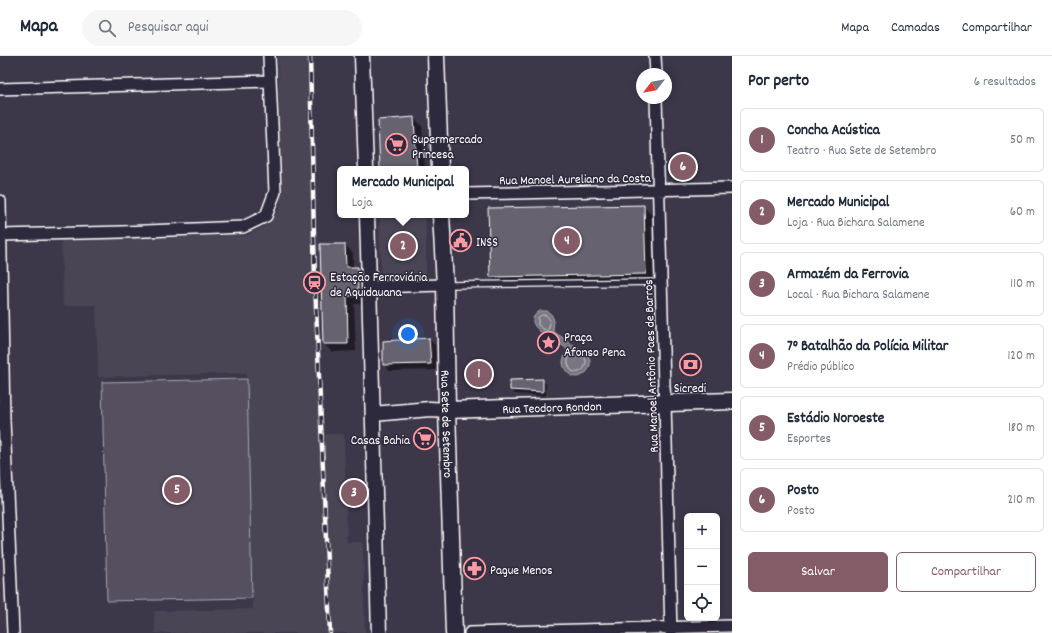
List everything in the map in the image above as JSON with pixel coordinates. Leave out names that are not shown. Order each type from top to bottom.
[{"type":"main road","points":[[436,56],[440,166]]},
{"type":"main road","name":"Rua Sete de Setembro","points":[[442,218],[454,633]]},
{"type":"main road","name":"Rua Teodoro Rondon","points":[[447,410],[732,401]]},
{"type":"street","points":[[1,235],[242,227],[266,216],[275,192],[269,56]]},
{"type":"street","points":[[362,56],[366,166]]},
{"type":"street","points":[[655,56],[656,68]]},
{"type":"street","points":[[0,89],[270,81]]},
{"type":"street","name":"Rua Manoel Antônio Paes de Barros","points":[[656,104],[664,386],[666,403],[670,630]]},
{"type":"street","name":"Rua Manoel Aureliano da Costa","points":[[469,194],[732,188]]},
{"type":"street","points":[[0,203],[2,420],[13,633]]},
{"type":"street","points":[[367,218],[380,633]]},
{"type":"street","points":[[369,287],[445,284]]},
{"type":"street","name":"Rua Teodoro Rondon","points":[[373,414],[430,409],[447,410]]},
{"type":"street","points":[[470,633],[670,630],[732,626]]},
{"type":"lane","points":[[445,284],[661,282]]},
{"type":"shaded area","points":[[278,56],[313,56],[321,434],[344,434],[347,542],[363,542],[365,633],[155,633],[154,611],[253,609],[246,373],[98,377],[96,305],[63,306],[61,240],[247,235],[270,223],[281,205]]},
{"type":"shaded area","points":[[379,218],[426,218],[426,279],[381,280]]},
{"type":"shaded area","points":[[247,379],[252,598],[107,601],[102,382]]},
{"type":"water","points":[[540,311],[547,311],[551,315],[554,324],[554,332],[586,353],[590,364],[586,373],[576,377],[567,372],[563,363],[567,351],[566,348],[541,332],[533,322],[534,316]]},
{"type":"building","name":"Supermercado Princesa","points":[[414,117],[417,166],[380,166],[378,120]]},
{"type":"building","points":[[644,205],[646,274],[490,277],[488,208]]},
{"type":"building","name":"Estação Ferroviária de Aquidauana","points":[[320,244],[345,244],[346,267],[358,267],[358,296],[347,296],[348,344],[323,344]]},
{"type":"building","points":[[429,338],[431,364],[383,365],[383,341]]},
{"type":"building","points":[[543,379],[543,392],[510,390],[510,380]]},
{"type":"railway","points":[[310,56],[315,283],[330,633]]},
{"type":"place","name":"Supermercado Princesa","points":[[397,145]]},
{"type":"place","name":"Posto","points":[[683,167]]},
{"type":"place","name":"INSS","points":[[460,241]]},
{"type":"place","name":"7° Batalhão da Polícia Militar","points":[[567,241]]},
{"type":"place","name":"Mercado Municipal","points":[[403,246]]},
{"type":"place","name":"Estação Ferroviária de Aquidauana","points":[[315,283]]},
{"type":"place","name":"Praça Afonso Pena","points":[[549,343]]},
{"type":"place","name":"Sicredi","points":[[690,365]]},
{"type":"place","name":"Concha Acústica","points":[[479,374]]},
{"type":"place","name":"Casas Bahia","points":[[425,439]]},
{"type":"place","name":"Estádio Noroeste","points":[[177,490]]},
{"type":"place","name":"Armazém da Ferrovia","points":[[354,493]]},
{"type":"place","name":"Pague Menos","points":[[474,569]]}]
